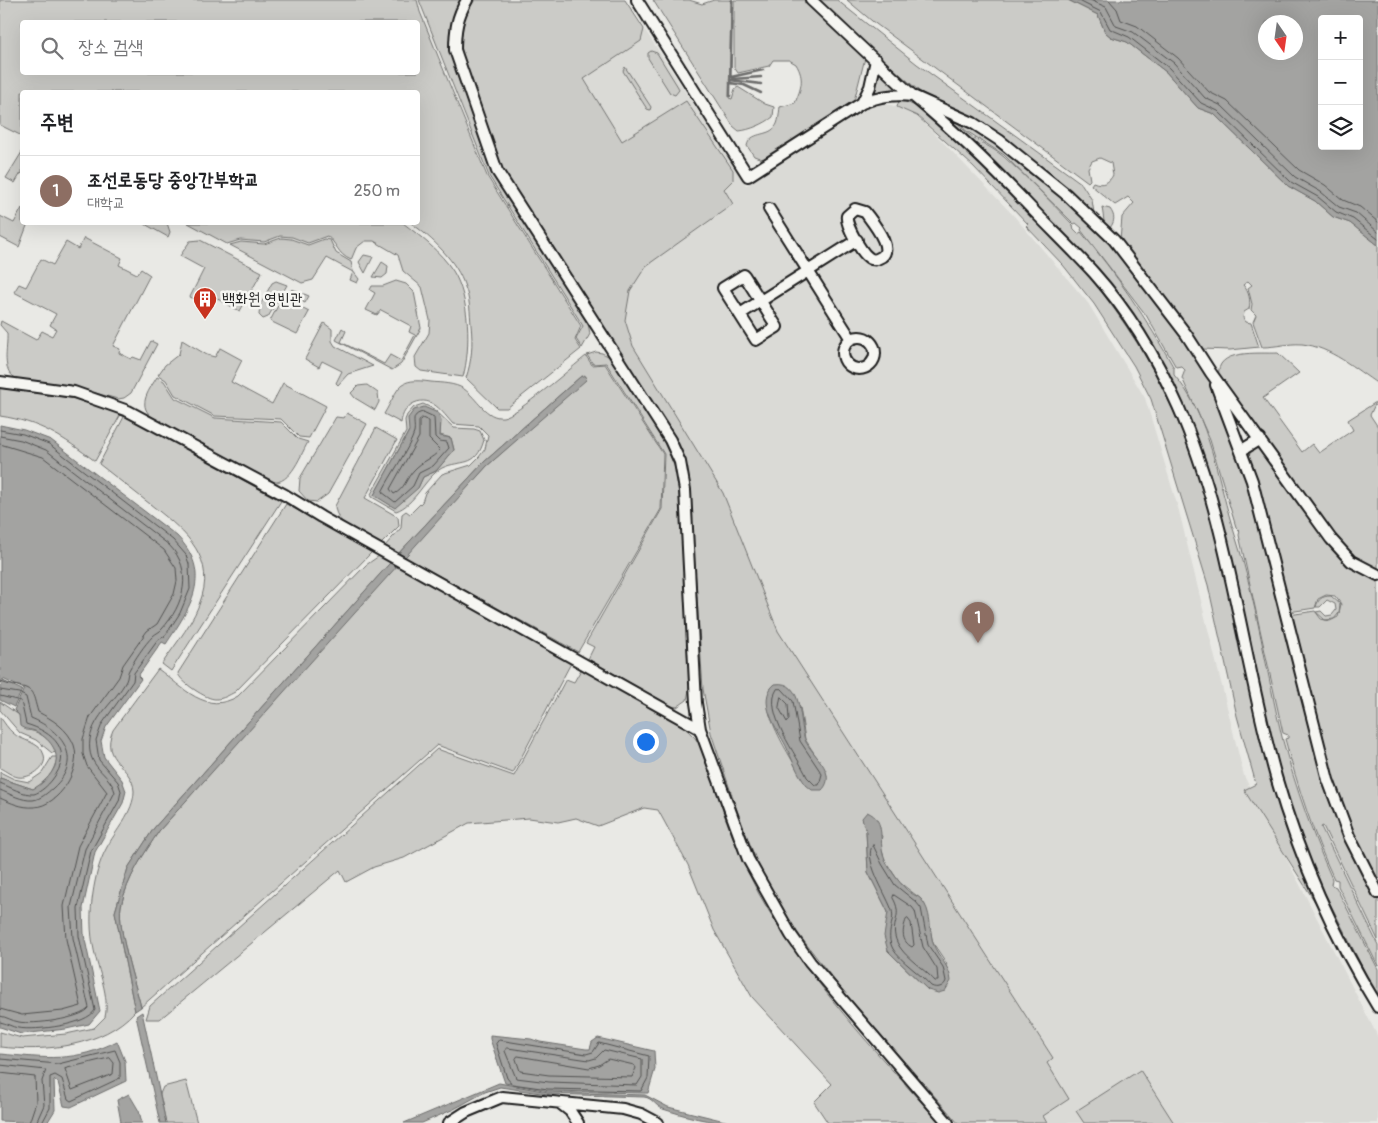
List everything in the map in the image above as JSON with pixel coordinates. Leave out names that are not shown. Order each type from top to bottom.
[{"type":"street","points":[[467,0],[459,14],[455,30],[455,50],[497,171],[670,440],[680,462],[684,490],[694,678],[700,729],[748,858],[791,935],[810,962],[948,1123]]},
{"type":"street","points":[[637,0],[748,176],[862,103],[880,96],[892,94],[913,96],[984,130],[1067,195],[1114,240],[1186,334],[1211,373],[1342,552],[1358,566],[1378,575]]},
{"type":"street","points":[[811,0],[1014,190],[1095,274],[1134,328],[1170,389],[1195,452],[1213,512],[1276,776],[1288,812],[1307,864],[1352,965],[1378,1007]]},
{"type":"street","points":[[862,103],[870,87],[876,60]]},
{"type":"street","points":[[768,209],[851,340]]},
{"type":"street","points":[[859,209],[865,212],[876,228],[886,244],[886,252],[878,259],[870,259],[857,240],[846,220],[851,210],[859,209]]},
{"type":"street","points":[[740,314],[857,240]]},
{"type":"street","points":[[744,275],[777,327],[756,340],[740,314],[724,288],[744,275]]},
{"type":"street","points":[[864,338],[873,344],[876,354],[870,370],[852,368],[845,360],[844,350],[851,340],[864,338]]},
{"type":"street","points":[[1211,373],[1242,450],[1263,523],[1328,780],[1349,836],[1378,893]]},
{"type":"street","points":[[0,382],[74,392],[128,411],[285,494],[700,729]]},
{"type":"street","points":[[1242,450],[1260,439]]},
{"type":"street","points":[[449,1123],[466,1112],[502,1097],[623,1109],[641,1114],[658,1123]]},
{"type":"street","points":[[561,1103],[578,1123]]},
{"type":"shaded area","points":[[0,0],[417,0],[420,12],[487,176],[581,326],[575,340],[581,349],[507,408],[497,408],[466,378],[470,365],[472,345],[467,292],[461,277],[450,259],[413,225],[420,225],[420,90],[20,90],[20,135],[0,125]]},
{"type":"shaded area","points":[[419,0],[464,0],[453,26],[486,150],[587,318],[590,334],[582,348],[576,339],[583,326],[489,176]]},
{"type":"shaded area","points":[[475,0],[625,0],[644,29],[641,41],[584,79],[622,141],[686,101],[733,170],[733,180],[724,189],[733,204],[646,266],[630,291],[625,320],[633,346],[723,493],[778,631],[1053,1058],[1047,1063],[1069,1099],[1043,1116],[1047,1123],[958,1123],[841,989],[800,936],[772,894],[758,865],[738,813],[711,733],[703,689],[690,492],[684,461],[673,436],[503,170],[462,53],[463,25]],"holes":[[[775,684],[800,707],[805,739],[821,764],[803,780],[784,746],[771,717],[768,704],[769,693]],[[863,823],[882,836],[880,845],[886,862],[899,882],[921,899],[925,906],[933,943],[947,964],[928,990],[888,951],[888,912],[868,872],[866,831]]]},
{"type":"shaded area","points":[[653,0],[689,0],[702,4],[714,0],[731,0],[729,98],[732,99],[735,89],[738,87],[765,104],[774,107],[773,117],[757,126],[739,131],[733,126]]},
{"type":"shaded area","points":[[734,0],[806,0],[865,58],[853,105],[765,160],[754,156],[747,146],[749,141],[755,136],[768,132],[775,127],[780,107],[795,103],[801,79],[796,64],[789,60],[773,60],[769,66],[738,73],[734,67]]},
{"type":"shaded area","points":[[816,0],[837,0],[917,64],[1081,183],[1092,200],[1094,213],[1092,214],[1077,197],[1007,143],[919,91]]},
{"type":"shaded area","points":[[847,0],[1068,0],[1098,15],[1105,32],[1111,37],[1127,42],[1166,72],[1198,108],[1214,114],[1288,186],[1315,201],[1333,217],[1350,223],[1378,245],[1378,384],[1342,359],[1323,349],[1302,344],[1262,347],[1253,322],[1256,315],[1251,310],[1252,304],[1248,288],[1252,285],[1248,281],[1243,285],[1250,299],[1250,306],[1244,312],[1243,318],[1246,322],[1251,323],[1259,347],[1230,350],[1202,349],[1120,241],[1122,217],[1134,203],[1128,197],[1115,205],[1091,185],[1093,182],[1102,184],[1109,180],[1113,175],[1111,163],[1100,158],[1092,161],[1088,168],[1090,180],[1088,182],[872,21]]},
{"type":"shaded area","points":[[645,30],[746,185],[873,105],[884,103],[897,107],[917,116],[942,141],[1014,216],[1088,303],[1145,398],[1179,511],[1244,776],[1378,1037],[1378,1123],[970,1123],[869,1003],[682,464],[576,289],[574,76]]},
{"type":"shaded area","points":[[651,51],[657,53],[678,87],[679,90],[675,95],[670,93],[648,58],[648,53]]},
{"type":"shaded area","points":[[625,67],[651,107],[650,110],[647,109],[623,71]]},
{"type":"shaded area","points":[[880,71],[882,71],[900,91],[872,94]]},
{"type":"shaded area","points":[[899,101],[910,104],[934,118],[1042,223],[1068,251],[1116,311],[1156,376],[1191,453],[1205,498],[1230,589],[1273,779],[1324,916],[1244,790],[1256,784],[1237,716],[1208,585],[1151,399],[1134,366],[1094,304],[1063,265],[1026,226],[1028,224],[973,166],[917,116],[897,107]]},
{"type":"shaded area","points":[[952,118],[958,120],[963,129],[974,138],[1004,157],[1065,216],[1078,234],[1081,232],[1107,264],[1142,315],[1174,368],[1174,375],[1196,409],[1212,450],[1243,560],[1283,741],[1293,776],[1311,828],[1332,879],[1331,885],[1336,887],[1378,969],[1378,998],[1308,860],[1286,799],[1193,438],[1121,306],[949,122]]},
{"type":"shaded area","points":[[960,122],[994,143],[1065,197],[1111,242],[1184,339],[1214,388],[1250,483],[1313,733],[1363,870],[1378,899],[1378,940],[1323,826],[1321,827],[1378,945],[1378,966],[1338,886],[1338,880],[1334,879],[1326,862],[1301,793],[1285,739],[1288,738],[1288,735],[1283,733],[1239,535],[1240,531],[1236,527],[1210,440],[1182,378],[1185,370],[1181,366],[1176,367],[1146,315],[1081,230],[1082,228],[1076,223],[1074,224],[1004,155],[965,130]]},
{"type":"shaded area","points":[[20,155],[20,175],[15,183],[6,178]]},
{"type":"shaded area","points":[[1102,207],[1110,209],[1113,214],[1114,221],[1110,228],[1105,228]]},
{"type":"shaded area","points":[[20,212],[20,225],[27,225],[19,247],[0,237],[0,216],[14,223]]},
{"type":"shaded area","points":[[147,225],[168,225],[170,232],[168,237]]},
{"type":"shaded area","points":[[192,225],[405,225],[443,257],[459,282],[466,309],[468,338],[463,377],[421,371],[416,367],[415,357],[429,333],[430,320],[422,287],[403,271],[398,255],[374,241],[365,241],[356,248],[351,260],[340,252],[327,236],[308,243],[292,237],[280,236],[264,242],[240,240],[227,244]]},
{"type":"shaded area","points":[[84,238],[122,258],[119,265],[137,274],[141,269],[150,275],[113,346],[120,349],[119,353],[131,359],[133,357],[141,360],[151,341],[157,344],[131,393],[124,398],[118,399],[73,387],[18,379],[12,376],[7,366],[7,333],[0,325],[1,321],[36,340],[42,331],[52,336],[56,329],[50,325],[56,314],[14,292],[19,284],[26,287],[41,259],[53,265],[66,242],[78,249]]},
{"type":"shaded area","points":[[281,238],[291,239],[308,245],[324,239],[330,240],[336,253],[351,262],[353,271],[359,279],[357,283],[350,280],[353,272],[327,258],[313,280],[302,283],[230,245],[241,242],[264,244]]},
{"type":"shaded area","points":[[200,240],[262,272],[240,311],[212,296],[210,298],[204,295],[201,302],[190,297],[204,269],[180,256],[190,241]]},
{"type":"shaded area","points":[[364,255],[373,257],[365,273],[359,262]]},
{"type":"shaded area","points":[[382,262],[388,266],[387,274],[382,278],[373,277]]},
{"type":"shaded area","points":[[276,281],[287,285],[268,317],[263,319],[259,315],[260,305],[272,283]]},
{"type":"shaded area","points":[[396,281],[406,284],[414,292],[421,328],[401,364],[392,370],[336,340],[342,328],[346,331],[341,342],[384,364],[390,355],[401,361],[415,335],[409,332],[411,326],[381,310],[377,315],[366,310],[375,293],[370,290],[372,286],[383,286]]},
{"type":"shaded area","points":[[292,289],[309,296],[305,303],[289,295]]},
{"type":"shaded area","points":[[282,298],[309,312],[297,334],[270,321]]},
{"type":"shaded area","points":[[324,323],[332,329],[332,341],[335,346],[373,366],[348,374],[338,385],[336,383],[342,371],[322,361],[319,367],[305,359]]},
{"type":"shaded area","points":[[182,340],[207,355],[215,357],[220,348],[242,360],[231,382],[272,404],[283,383],[326,406],[309,438],[299,437],[281,419],[215,416],[175,395],[166,380],[158,375],[165,365],[179,354]]},
{"type":"shaded area","points":[[596,352],[612,358],[666,445],[678,476],[691,680],[687,700],[677,707],[671,706],[588,659],[594,647],[586,643],[662,509],[664,454],[606,363],[593,364],[587,355]]},
{"type":"shaded area","points":[[1250,353],[1278,353],[1299,373],[1263,398],[1302,452],[1312,444],[1319,453],[1353,430],[1348,420],[1376,402],[1370,415],[1378,427],[1378,570],[1351,555],[1331,532],[1219,377],[1219,368],[1223,361],[1230,357]]},
{"type":"shaded area","points":[[586,356],[592,365],[605,364],[663,454],[661,509],[578,652],[403,556],[487,466],[587,377],[580,377],[484,462],[397,555],[384,547],[401,528],[402,514],[406,511],[410,514],[422,502],[425,493],[442,474],[471,465],[485,449],[488,435],[479,426],[453,424],[441,410],[426,401],[414,403],[409,407],[403,414],[401,423],[384,414],[401,386],[412,381],[420,381],[460,387],[492,415],[503,417],[510,415]]},
{"type":"shaded area","points":[[157,377],[164,381],[175,398],[215,418],[281,422],[298,439],[308,442],[297,463],[287,476],[281,481],[267,481],[151,416],[145,407],[145,402],[148,391]]},
{"type":"shaded area","points":[[367,385],[378,393],[379,402],[375,410],[355,398],[351,393],[358,386]]},
{"type":"shaded area","points":[[0,388],[71,398],[121,414],[95,461],[50,432],[27,422],[0,416]]},
{"type":"shaded area","points":[[423,404],[434,409],[454,428],[480,431],[484,440],[477,455],[467,462],[449,465],[436,472],[409,503],[396,511],[372,497],[371,494],[406,432],[405,420],[414,407]],"holes":[[[440,417],[440,435],[451,438],[454,450],[436,471],[423,477],[418,488],[374,495],[409,431]]]},
{"type":"shaded area","points":[[347,413],[367,424],[328,494],[317,502],[308,501],[299,491],[300,478],[336,417],[344,418]]},
{"type":"shaded area","points":[[125,415],[281,501],[171,671],[162,664],[185,632],[199,605],[205,581],[203,567],[199,554],[183,532],[99,464]]},
{"type":"shaded area","points":[[376,428],[397,440],[365,498],[398,517],[399,526],[381,544],[352,530],[340,520],[335,506]]},
{"type":"shaded area","points":[[1260,448],[1340,556],[1352,568],[1378,581],[1378,885],[1352,834],[1332,777],[1289,615],[1315,611],[1321,619],[1330,621],[1338,617],[1341,604],[1335,596],[1326,595],[1318,599],[1315,608],[1289,612],[1248,460],[1251,450]]},
{"type":"shaded area","points":[[286,504],[372,552],[235,692],[219,699],[206,696],[183,681],[178,673]]},
{"type":"shaded area","points":[[379,556],[391,562],[154,828],[128,868],[115,912],[135,1011],[107,1033],[90,1040],[36,1049],[0,1047],[0,1032],[22,1038],[66,1034],[94,1028],[105,1017],[105,992],[92,936],[92,900],[101,859],[128,814],[134,791],[128,775],[113,757],[110,741],[113,730],[158,669],[186,691],[205,701],[216,703],[238,696],[366,565]]},
{"type":"shaded area","points":[[396,564],[571,663],[513,773],[437,745],[141,1007],[124,942],[120,916],[127,886],[137,867],[159,831]]},
{"type":"shaded area","points":[[1331,596],[1340,604],[1339,613],[1334,619],[1325,620],[1316,612],[1321,611],[1326,616],[1332,615],[1336,610],[1335,604],[1327,600],[1320,607],[1316,607],[1321,598]]},
{"type":"shaded area","points":[[582,668],[661,711],[676,721],[699,743],[708,758],[723,811],[749,874],[778,925],[820,985],[891,1069],[940,1123],[828,1123],[814,1102],[832,1084],[752,997],[714,930],[688,865],[658,810],[644,808],[598,826],[576,818],[558,822],[529,818],[469,823],[404,858],[374,867],[346,882],[340,870],[160,1019],[146,1019],[150,1006],[437,749],[514,776],[566,679],[574,682]]},
{"type":"shaded area","points":[[0,702],[19,715],[25,730],[30,730],[44,736],[57,752],[52,753],[36,740],[20,733],[0,710]]},
{"type":"shaded area","points":[[0,717],[13,733],[35,744],[42,751],[44,760],[37,772],[18,777],[0,768]]},
{"type":"shaded area","points":[[52,757],[57,757],[52,772],[46,780],[33,789],[0,778],[0,772],[14,779],[29,782],[42,773]]},
{"type":"shaded area","points":[[1140,1070],[1174,1123],[1084,1123],[1076,1111]]},
{"type":"shaded area","points":[[186,1081],[197,1123],[166,1123],[160,1094],[163,1087]]},
{"type":"water","points":[[1068,0],[1378,0],[1378,245],[1350,223],[1333,217],[1315,201],[1288,186],[1214,114],[1198,108],[1166,72],[1127,42],[1111,37],[1105,32],[1098,15]]},
{"type":"water","points":[[585,375],[586,380],[487,466],[159,831],[132,876],[121,906],[120,916],[124,942],[141,1007],[135,1011],[115,912],[128,868],[154,828],[397,555],[484,462],[580,377]]},
{"type":"water","points":[[424,407],[438,413],[441,421],[440,436],[451,438],[454,450],[436,471],[423,477],[418,488],[395,508],[374,495],[409,431],[408,418],[414,410]]},
{"type":"water","points":[[0,425],[24,430],[51,440],[177,536],[188,550],[194,564],[196,577],[190,604],[183,617],[166,644],[162,642],[138,676],[141,679],[106,727],[101,741],[104,757],[122,780],[126,791],[123,803],[95,852],[83,908],[84,935],[100,1011],[89,1024],[66,1029],[21,1034],[0,1027],[0,778],[33,789],[49,776],[55,766],[56,755],[55,750],[45,737],[20,726],[19,715],[14,710],[24,689],[3,679],[0,684]]},
{"type":"water","points":[[3,681],[22,690],[14,707],[0,700],[0,687]]},
{"type":"water","points":[[775,684],[785,684],[796,696],[806,742],[826,771],[827,779],[822,790],[812,790],[806,785],[797,771],[770,715],[767,698],[769,691]]},
{"type":"water","points":[[867,812],[878,821],[883,854],[890,869],[904,887],[919,897],[925,904],[930,920],[933,943],[950,975],[951,981],[945,991],[938,993],[928,990],[888,951],[884,936],[888,912],[868,872],[866,831],[862,818]]},
{"type":"water","points":[[142,1012],[166,1123],[160,1123],[136,1016]]},
{"type":"water","points":[[490,1035],[531,1039],[586,1049],[590,1049],[592,1042],[598,1038],[654,1051],[655,1069],[648,1093],[549,1091],[505,1083]]},
{"type":"water","points":[[117,1041],[125,1061],[126,1081],[71,1107],[64,1106],[58,1082],[54,1080],[55,1110],[47,1123],[0,1121],[0,1054],[31,1057],[73,1056],[102,1048]]},
{"type":"water","points":[[499,1083],[548,1092],[645,1095],[668,1107],[733,1123],[724,1123],[680,1114],[663,1109],[650,1099],[644,1097],[548,1094],[500,1087],[485,1092],[454,1109],[422,1123],[404,1123]]},
{"type":"water","points":[[129,1094],[139,1111],[142,1123],[118,1123],[121,1122],[117,1100]]},
{"type":"waterway","points":[[730,96],[732,0]]},
{"type":"waterway","points":[[731,77],[763,70]]},
{"type":"waterway","points":[[733,79],[761,77]]},
{"type":"waterway","points":[[730,80],[761,84]]},
{"type":"waterway","points":[[730,83],[744,85],[761,93]]},
{"type":"place","name":"백화원 영빈관","points":[[205,320]]},
{"type":"place","name":"조선로동당 중앙간부학교","points":[[978,643]]}]
